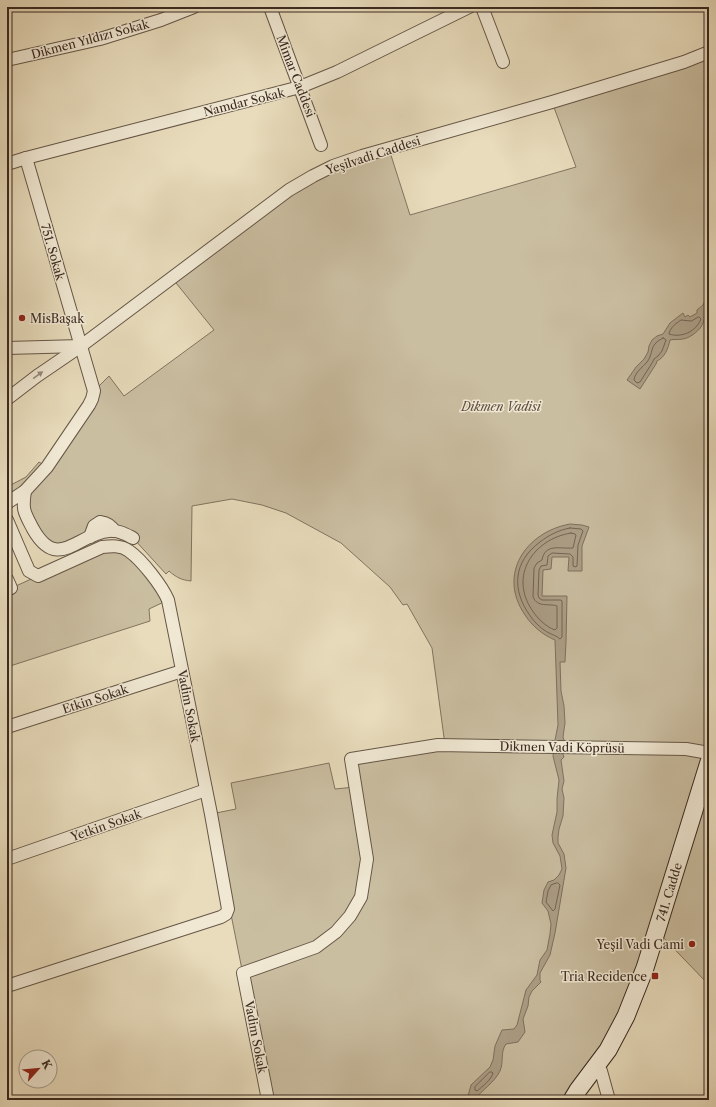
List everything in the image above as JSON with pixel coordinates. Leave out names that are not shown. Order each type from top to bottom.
[{"type":"street","name":"Dikmen Yıldızı Sokak","points":[[7,60],[100,38],[161,20],[194,7]]},
{"type":"street","name":"Mimar Caddesi","points":[[270,7],[321,145]]},
{"type":"street","name":"Namdar Sokak","points":[[7,164],[300,87],[337,72],[469,7]]},
{"type":"street","points":[[482,7],[503,62]]},
{"type":"street","name":"Yeşilvadi Caddesi","points":[[7,399],[37,376],[81,346],[289,190],[333,166],[362,156],[533,108],[684,62],[709,52]]},
{"type":"street","name":"751. Sokak","points":[[7,503],[25,491],[47,468],[89,405],[94,390],[26,158]]},
{"type":"street","points":[[7,348],[81,346]]},
{"type":"street","points":[[25,491],[23,503],[24,513],[37,535],[44,544],[51,549],[62,550],[90,537],[94,526],[100,522],[107,523],[114,531],[120,532],[132,538]]},
{"type":"street","name":"Vadim Sokak","points":[[7,520],[29,571],[38,576],[102,547],[112,545],[129,550],[142,563],[165,593],[168,600],[206,790],[228,909],[226,914],[221,917],[7,986]]},
{"type":"street","points":[[7,579],[11,588],[7,590]]},
{"type":"street","name":"Etkin Sokak","points":[[7,727],[182,671]]},
{"type":"street","name":"Dikmen Vadi Köprüsü","points":[[243,973],[316,947],[336,932],[350,916],[357,903],[360,896],[367,859],[351,759],[438,745],[686,750],[709,753]]},
{"type":"street","name":"741. Cadde","points":[[572,1100],[594,1067],[608,1050],[626,1016],[645,968],[709,762]]},
{"type":"street","name":"Yetkin Sokak","points":[[7,859],[206,790]]},
{"type":"street","name":"Vadim Sokak","points":[[243,973],[268,1100]]},
{"type":"street","points":[[594,1067],[601,1071],[609,1100]]},
{"type":"green space","name":"Dikmen Vadisi","points":[[709,52],[709,985],[657,931],[649,955],[572,1100],[268,1100],[211,814],[236,809],[231,783],[329,763],[335,789],[355,787],[351,759],[445,745],[432,648],[407,604],[403,605],[390,587],[341,543],[286,513],[262,505],[232,499],[192,506],[191,581],[179,578],[169,571],[166,574],[133,538],[120,532],[51,549],[23,503],[7,503],[7,487],[26,477],[39,462],[47,467],[94,391],[109,376],[124,396],[214,330],[172,278],[289,190],[389,149],[410,215],[576,167],[552,102]]},
{"type":"green space","points":[[102,547],[120,547],[168,600],[149,609],[150,621],[7,667],[7,590]]},
{"type":"water","points":[[709,298],[709,313],[701,327],[688,337],[670,340],[666,352],[657,361],[640,389],[627,380],[644,359],[652,340],[663,334],[670,323],[683,313],[685,317],[688,315],[690,317],[697,313],[697,310]]},
{"type":"water","points":[[570,524],[589,527],[582,546],[582,571],[568,571],[569,557],[552,557],[551,569],[543,570],[542,596],[567,596],[565,662],[560,662],[561,691],[565,723],[562,751],[564,757],[561,760],[564,781],[562,789],[564,798],[563,816],[558,837],[558,843],[564,854],[566,868],[555,933],[550,955],[540,973],[541,982],[532,991],[529,997],[528,1006],[523,1019],[525,1032],[518,1042],[506,1044],[504,1047],[500,1071],[491,1083],[474,1100],[463,1100],[468,1096],[471,1085],[490,1067],[493,1060],[495,1046],[502,1030],[514,1029],[517,1025],[526,990],[537,975],[540,960],[547,950],[550,934],[551,924],[548,911],[542,903],[544,890],[548,882],[554,880],[562,869],[560,856],[553,843],[552,835],[557,812],[559,780],[553,756],[558,725],[555,640],[538,630],[525,615],[517,600],[514,585],[515,570],[520,557],[529,545],[540,536],[554,529]]},
{"type":"place","name":"MisBaşak","points":[[22,318]]},
{"type":"place","name":"Yeşil Vadi Cami","points":[[692,944]]},
{"type":"place","name":"Tria Recidence","points":[[655,976]]}]
